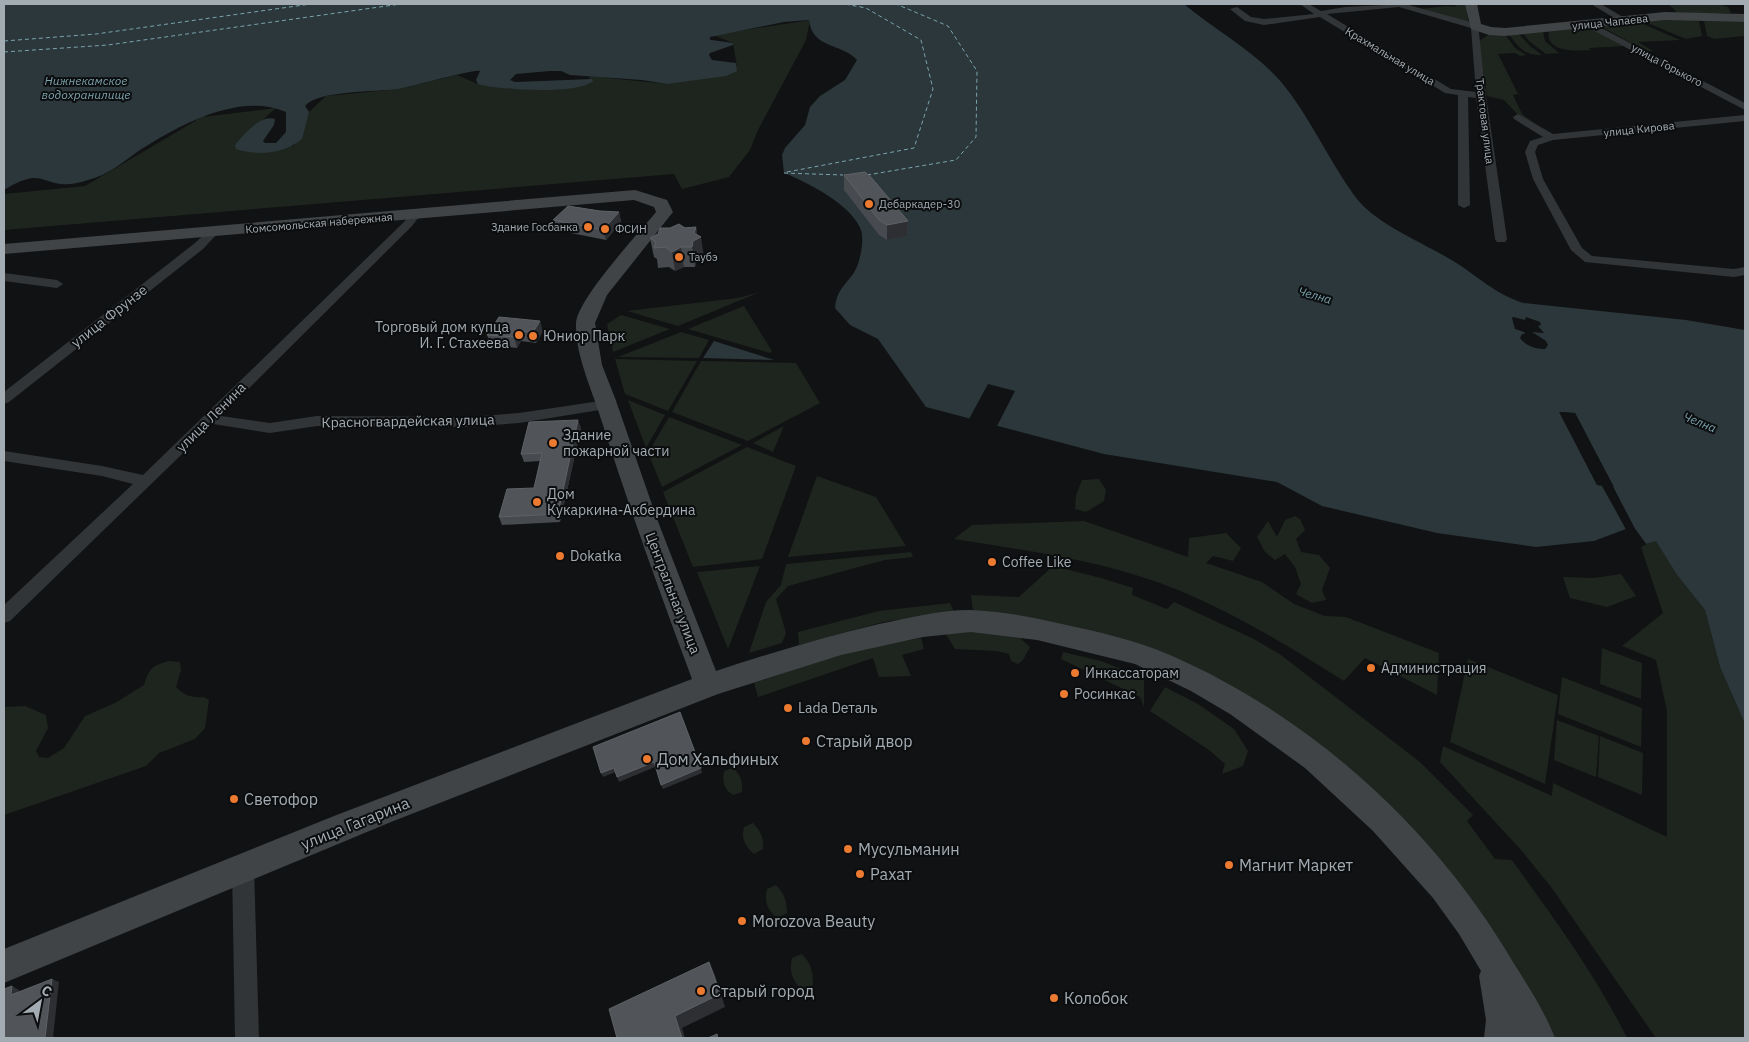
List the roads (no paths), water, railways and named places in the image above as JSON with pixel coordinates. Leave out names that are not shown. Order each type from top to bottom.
[{"type":"street","name":"Крахмальная улица","points":[[1304,4],[1448,91],[1481,96]]},
{"type":"street","points":[[1234,9],[1248,19],[1264,22],[1314,17],[1345,9],[1398,4],[1475,26]]},
{"type":"street","name":"Трактовая улица","points":[[1471,4],[1475,26],[1481,96],[1501,239]]},
{"type":"street","points":[[1595,4],[1624,20]]},
{"type":"street","name":"улица Чапаева","points":[[1475,26],[1489,31],[1505,32],[1665,16],[1745,18]]},
{"type":"street","name":"улица Горького","points":[[1588,24],[1745,107]]},
{"type":"street","points":[[1463,93],[1464,205]]},
{"type":"street","points":[[1518,117],[1552,137]]},
{"type":"street","name":"улица Кирова","points":[[1534,143],[1552,137],[1745,118]]},
{"type":"street","points":[[1534,143],[1530,152],[1538,179],[1561,223],[1582,255],[1589,259],[1740,272]]},
{"type":"street","name":"Комсомольская набережная","points":[[4,249],[635,194]]},
{"type":"street","name":"Центральная улица","points":[[635,194],[661,204],[665,212],[598,294],[585,320],[592,364],[645,519],[708,686]]},
{"type":"street","name":"улица Ленина","points":[[4,616],[146,481],[408,224],[414,214]]},
{"type":"street","name":"улица Фрунзе","points":[[4,399],[199,246],[213,232]]},
{"type":"street","points":[[4,277],[57,284]]},
{"type":"street","name":"Красногвардейская улица","points":[[209,419],[270,428],[317,421],[468,422],[519,418],[607,405]]},
{"type":"street","points":[[4,456],[102,471],[146,481]]},
{"type":"street","name":"улица Гагарина","points":[[4,966],[79,937],[243,867],[555,743],[708,686],[804,653],[843,643],[910,628],[971,621],[1034,628],[1084,639],[1158,662],[1229,698],[1301,747],[1392,828],[1446,890],[1493,959],[1537,1038]]},
{"type":"street","points":[[243,867],[247,1038]]},
{"type":"street","points":[[1493,959],[1504,1020],[1502,1038]]},
{"type":"water","points":[[4,4],[1184,4],[1248,51],[1282,83],[1363,206],[1388,225],[1445,256],[1497,291],[1523,303],[1686,320],[1745,330],[1745,724],[1720,667],[1705,610],[1677,575],[1656,541],[1646,544],[1635,529],[1575,413],[1560,412],[1597,485],[1602,485],[1626,529],[1594,541],[1536,547],[1437,533],[1322,506],[1277,482],[1104,454],[926,407],[878,339],[850,325],[835,308],[838,294],[852,276],[860,256],[862,234],[856,221],[839,203],[816,188],[784,173],[782,155],[785,148],[805,125],[810,107],[820,96],[845,80],[857,60],[816,36],[811,29],[809,20],[784,22],[710,37],[710,40],[733,43],[733,45],[709,55],[712,60],[736,63],[737,71],[726,76],[667,84],[642,80],[570,75],[561,71],[550,71],[516,74],[510,80],[515,82],[592,79],[593,81],[572,88],[537,90],[502,88],[478,84],[476,80],[480,71],[475,71],[398,89],[335,94],[312,101],[305,106],[309,112],[302,139],[279,151],[262,153],[236,149],[235,145],[258,122],[269,118],[275,119],[274,125],[263,141],[265,143],[276,143],[286,132],[286,112],[268,107],[249,106],[230,109],[210,114],[173,131],[140,150],[115,168],[95,178],[78,183],[64,184],[32,178],[20,181],[4,190]],"holes":[[[1526,317],[1540,322],[1541,325],[1538,326],[1544,333],[1532,332],[1546,341],[1548,345],[1545,349],[1531,346],[1520,338],[1522,334],[1525,334],[1515,329],[1512,318],[1525,320]]]},
{"type":"water","points":[[714,341],[774,360],[703,358]]},
{"type":"place","name":"Дебаркадер-30","points":[[869,204]]},
{"type":"place","name":"Здание Госбанка","points":[[588,227]]},
{"type":"place","name":"ФСИН","points":[[605,229]]},
{"type":"place","name":"Таубэ","points":[[679,257]]},
{"type":"place","name":"Торговый дом купца И. Г. Стахеева","points":[[519,335]]},
{"type":"place","name":"Юниор Парк","points":[[533,336]]},
{"type":"place","name":"Здание пожарной части","points":[[553,443]]},
{"type":"place","name":"Дом Кукаркина-Акбердина","points":[[537,502]]},
{"type":"place","name":"Dokatka","points":[[560,556]]},
{"type":"place","name":"Coffee Like","points":[[992,562]]},
{"type":"place","name":"Администрация","points":[[1371,668]]},
{"type":"place","name":"Инкассаторам","points":[[1075,673]]},
{"type":"place","name":"Росинкас","points":[[1064,694]]},
{"type":"place","name":"Lada Dеталь","points":[[788,708]]},
{"type":"place","name":"Старый двор","points":[[806,741]]},
{"type":"place","name":"Дом Хальфиных","points":[[647,759]]},
{"type":"place","name":"Светофор","points":[[234,799]]},
{"type":"place","name":"Мусульманин","points":[[848,849]]},
{"type":"place","name":"Магнит Маркет","points":[[1229,865]]},
{"type":"place","name":"Рахат","points":[[860,874]]},
{"type":"place","name":"Morozova Beauty","points":[[742,921]]},
{"type":"place","name":"Старый город","points":[[701,991]]},
{"type":"place","name":"Колобок","points":[[1054,998]]},
{"type":"water label","name":"Нижнекамское водохранилище","points":[[86,87]]},
{"type":"water label","name":"Челна","points":[[1315,295]]},
{"type":"water label","name":"Челна","points":[[1700,422]]}]
